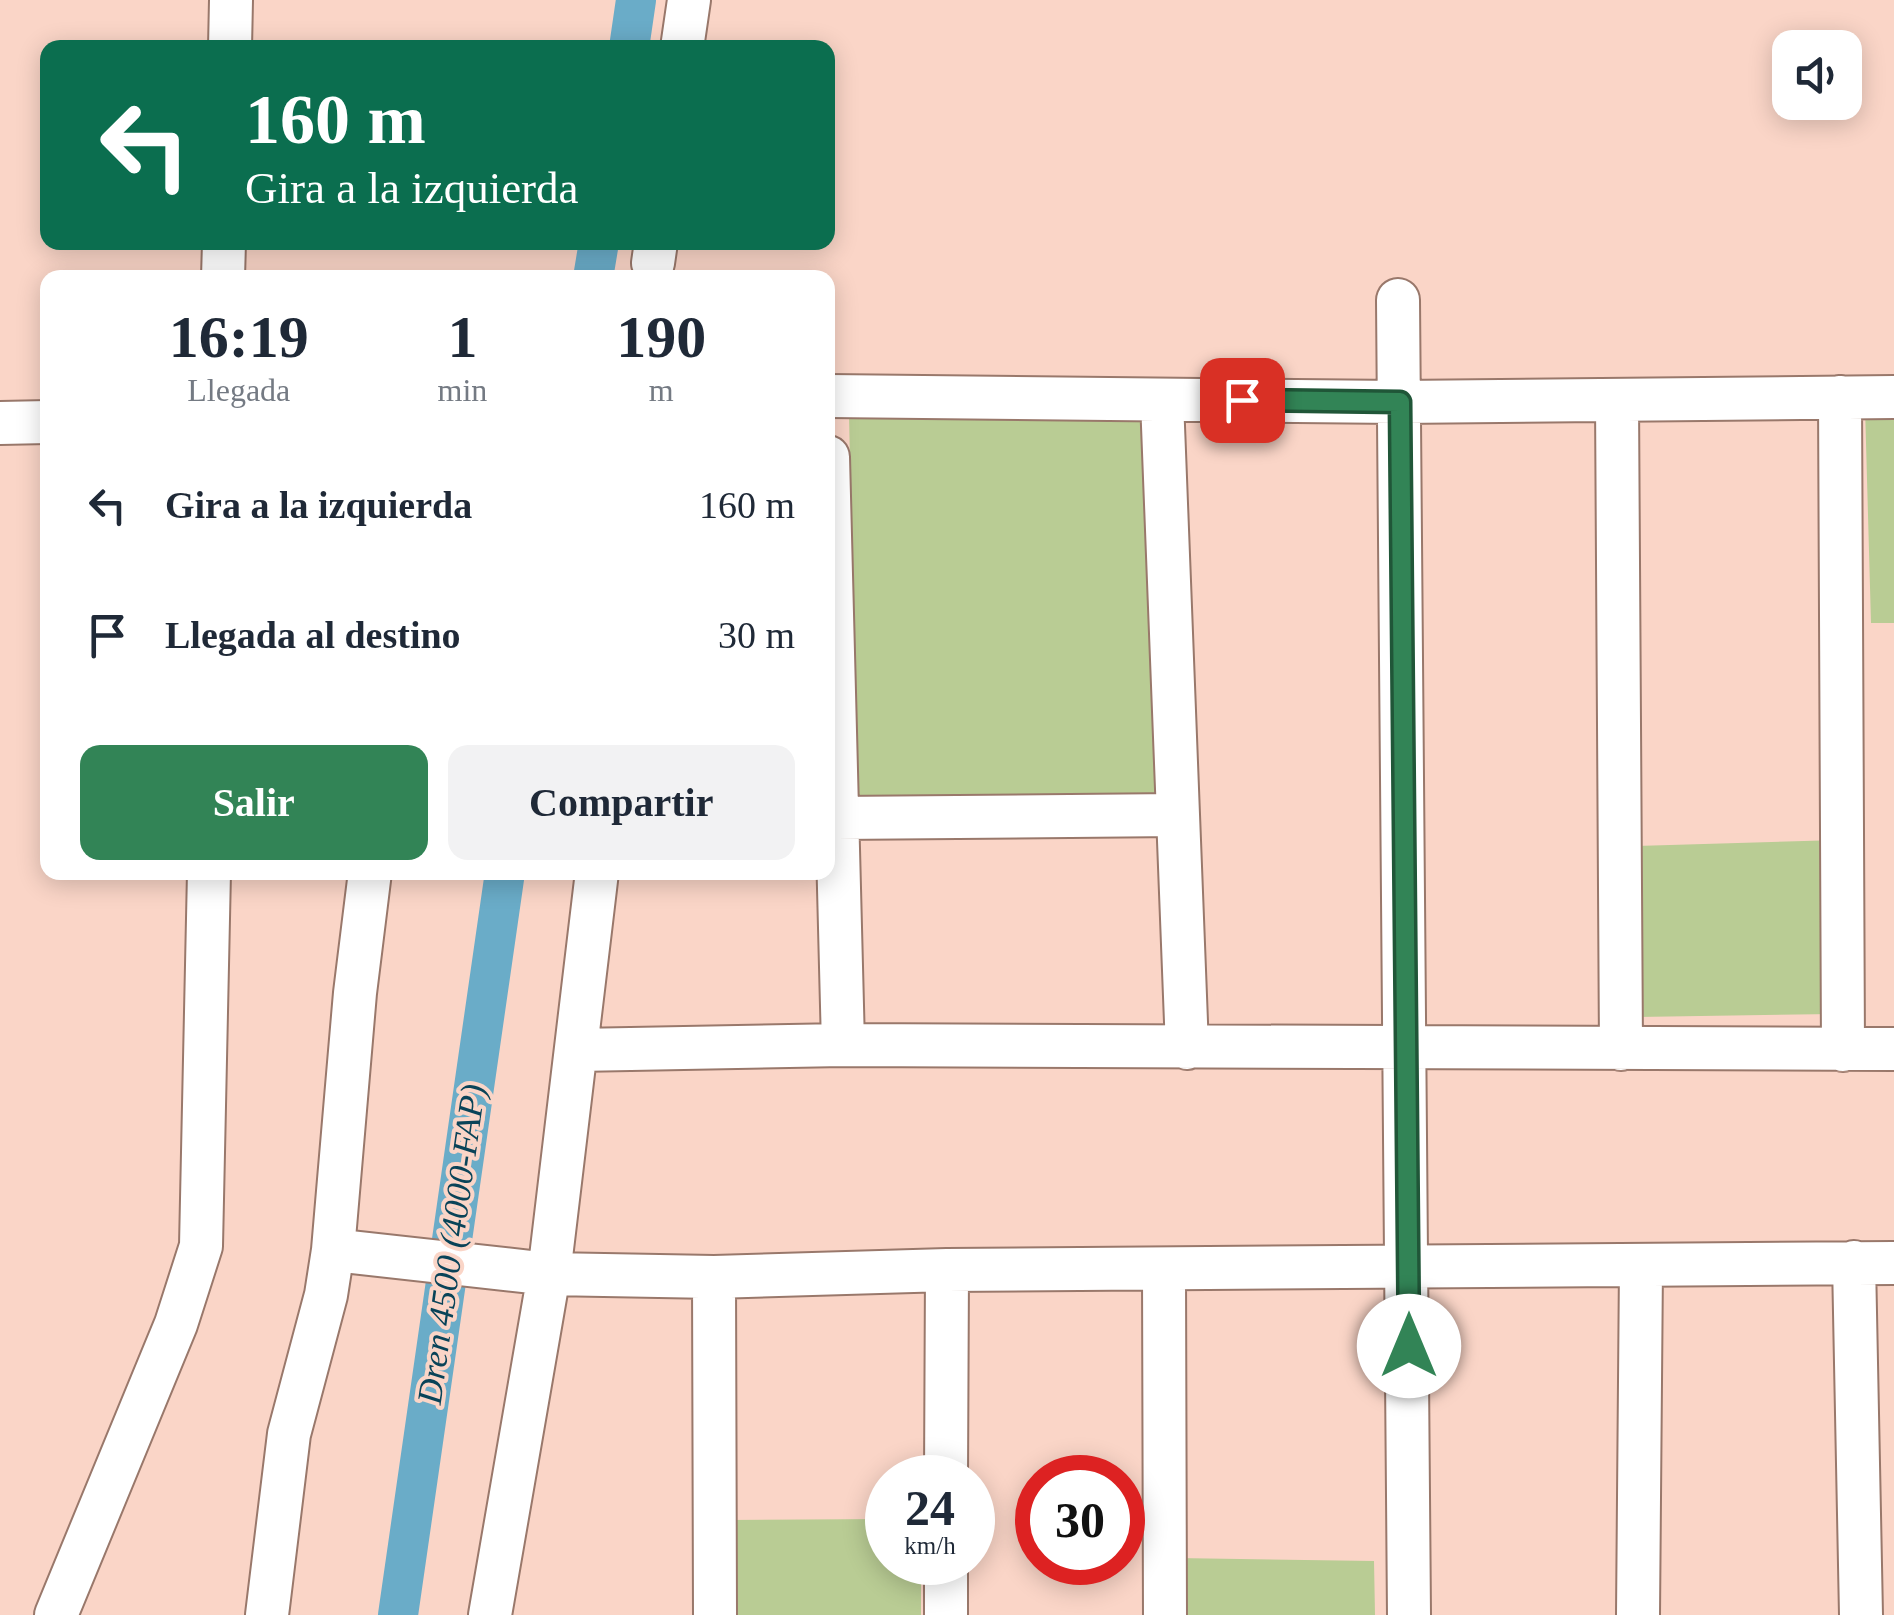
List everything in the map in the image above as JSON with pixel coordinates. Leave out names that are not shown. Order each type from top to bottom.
[{"type":"street","points":[[230,40],[231,0]]},
{"type":"street","points":[[683,40],[688,0]]},
{"type":"street","points":[[1398,300],[1409,1615]]},
{"type":"street","points":[[835,396],[1400,402],[1894,397]]},
{"type":"street","points":[[1840,398],[1842,1050]]},
{"type":"street","points":[[1162,400],[1187,1048]]},
{"type":"street","points":[[1617,400],[1620,1049]]},
{"type":"street","points":[[0,423],[40,422]]},
{"type":"street","points":[[835,738],[843,1045]]},
{"type":"street","points":[[837,818],[1178,815]]},
{"type":"street","points":[[56,1615],[176,1324],[201,1246],[210,880]]},
{"type":"street","points":[[267,1615],[290,1434],[334,1250],[353,1011],[369,880]]},
{"type":"street","points":[[490,1615],[548,1274],[597,880]]},
{"type":"street","points":[[577,1050],[843,1045],[1894,1050]]},
{"type":"street","points":[[334,1250],[548,1274],[714,1277],[947,1270],[1409,1270],[1874,1262],[1861,1615]]},
{"type":"street","points":[[1638,1615],[1641,1265]]},
{"type":"street","points":[[946,1455],[947,1270]]},
{"type":"street","points":[[1164,1271],[1165,1615]]},
{"type":"street","points":[[714,1277],[715,1615]]},
{"type":"street","points":[[946,1585],[946,1615]]},
{"type":"green space","points":[[1865,407],[1894,408],[1894,623],[1871,623]]},
{"type":"green space","points":[[1149,411],[1155,797],[857,803],[849,414]]},
{"type":"green space","points":[[1839,840],[1834,1014],[1637,1017],[1636,846]]},
{"type":"green space","points":[[865,1519],[865,1585],[921,1585],[921,1615],[727,1615],[728,1520]]},
{"type":"green space","points":[[1176,1558],[1374,1561],[1375,1615],[1176,1615]]},
{"type":"waterway","name":"Dren 4500 (4000-FAP)","points":[[630,40],[636,0]]},
{"type":"waterway","name":"Dren 4500 (4000-FAP)","points":[[594,270],[598,250]]},
{"type":"waterway","name":"Dren 4500 (4000-FAP)","points":[[398,1615],[504,880]]},
{"type":"route","points":[[1242,400],[1400,402],[1409,1346]]}]
